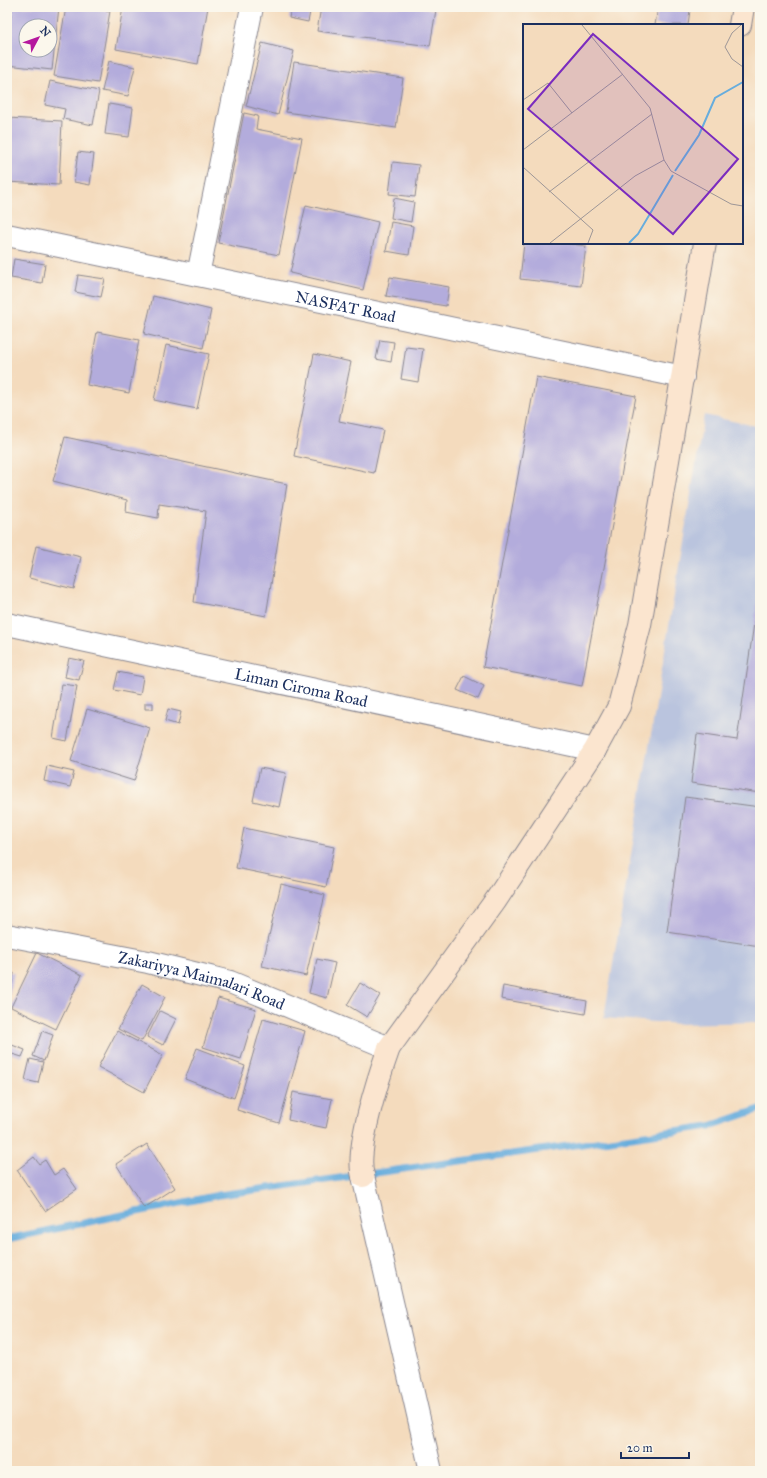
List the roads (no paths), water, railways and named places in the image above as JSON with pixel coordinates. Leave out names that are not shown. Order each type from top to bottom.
[{"type":"street","points":[[198,275],[252,7]]},
{"type":"street","points":[[740,24],[743,7]]},
{"type":"street","name":"NASFAT Road","points":[[7,235],[683,377]]},
{"type":"street","points":[[431,1471],[362,1165],[379,1075],[389,1048],[496,900],[595,750],[619,706],[640,625],[705,244]]},
{"type":"street","name":"Liman Ciroma Road","points":[[7,624],[595,750]]},
{"type":"street","name":"Zakariyya Maimalari Road","points":[[7,935],[148,962],[230,982],[389,1048]]},
{"type":"waterway","points":[[7,1239],[219,1195],[710,1126],[760,1109]]}]
